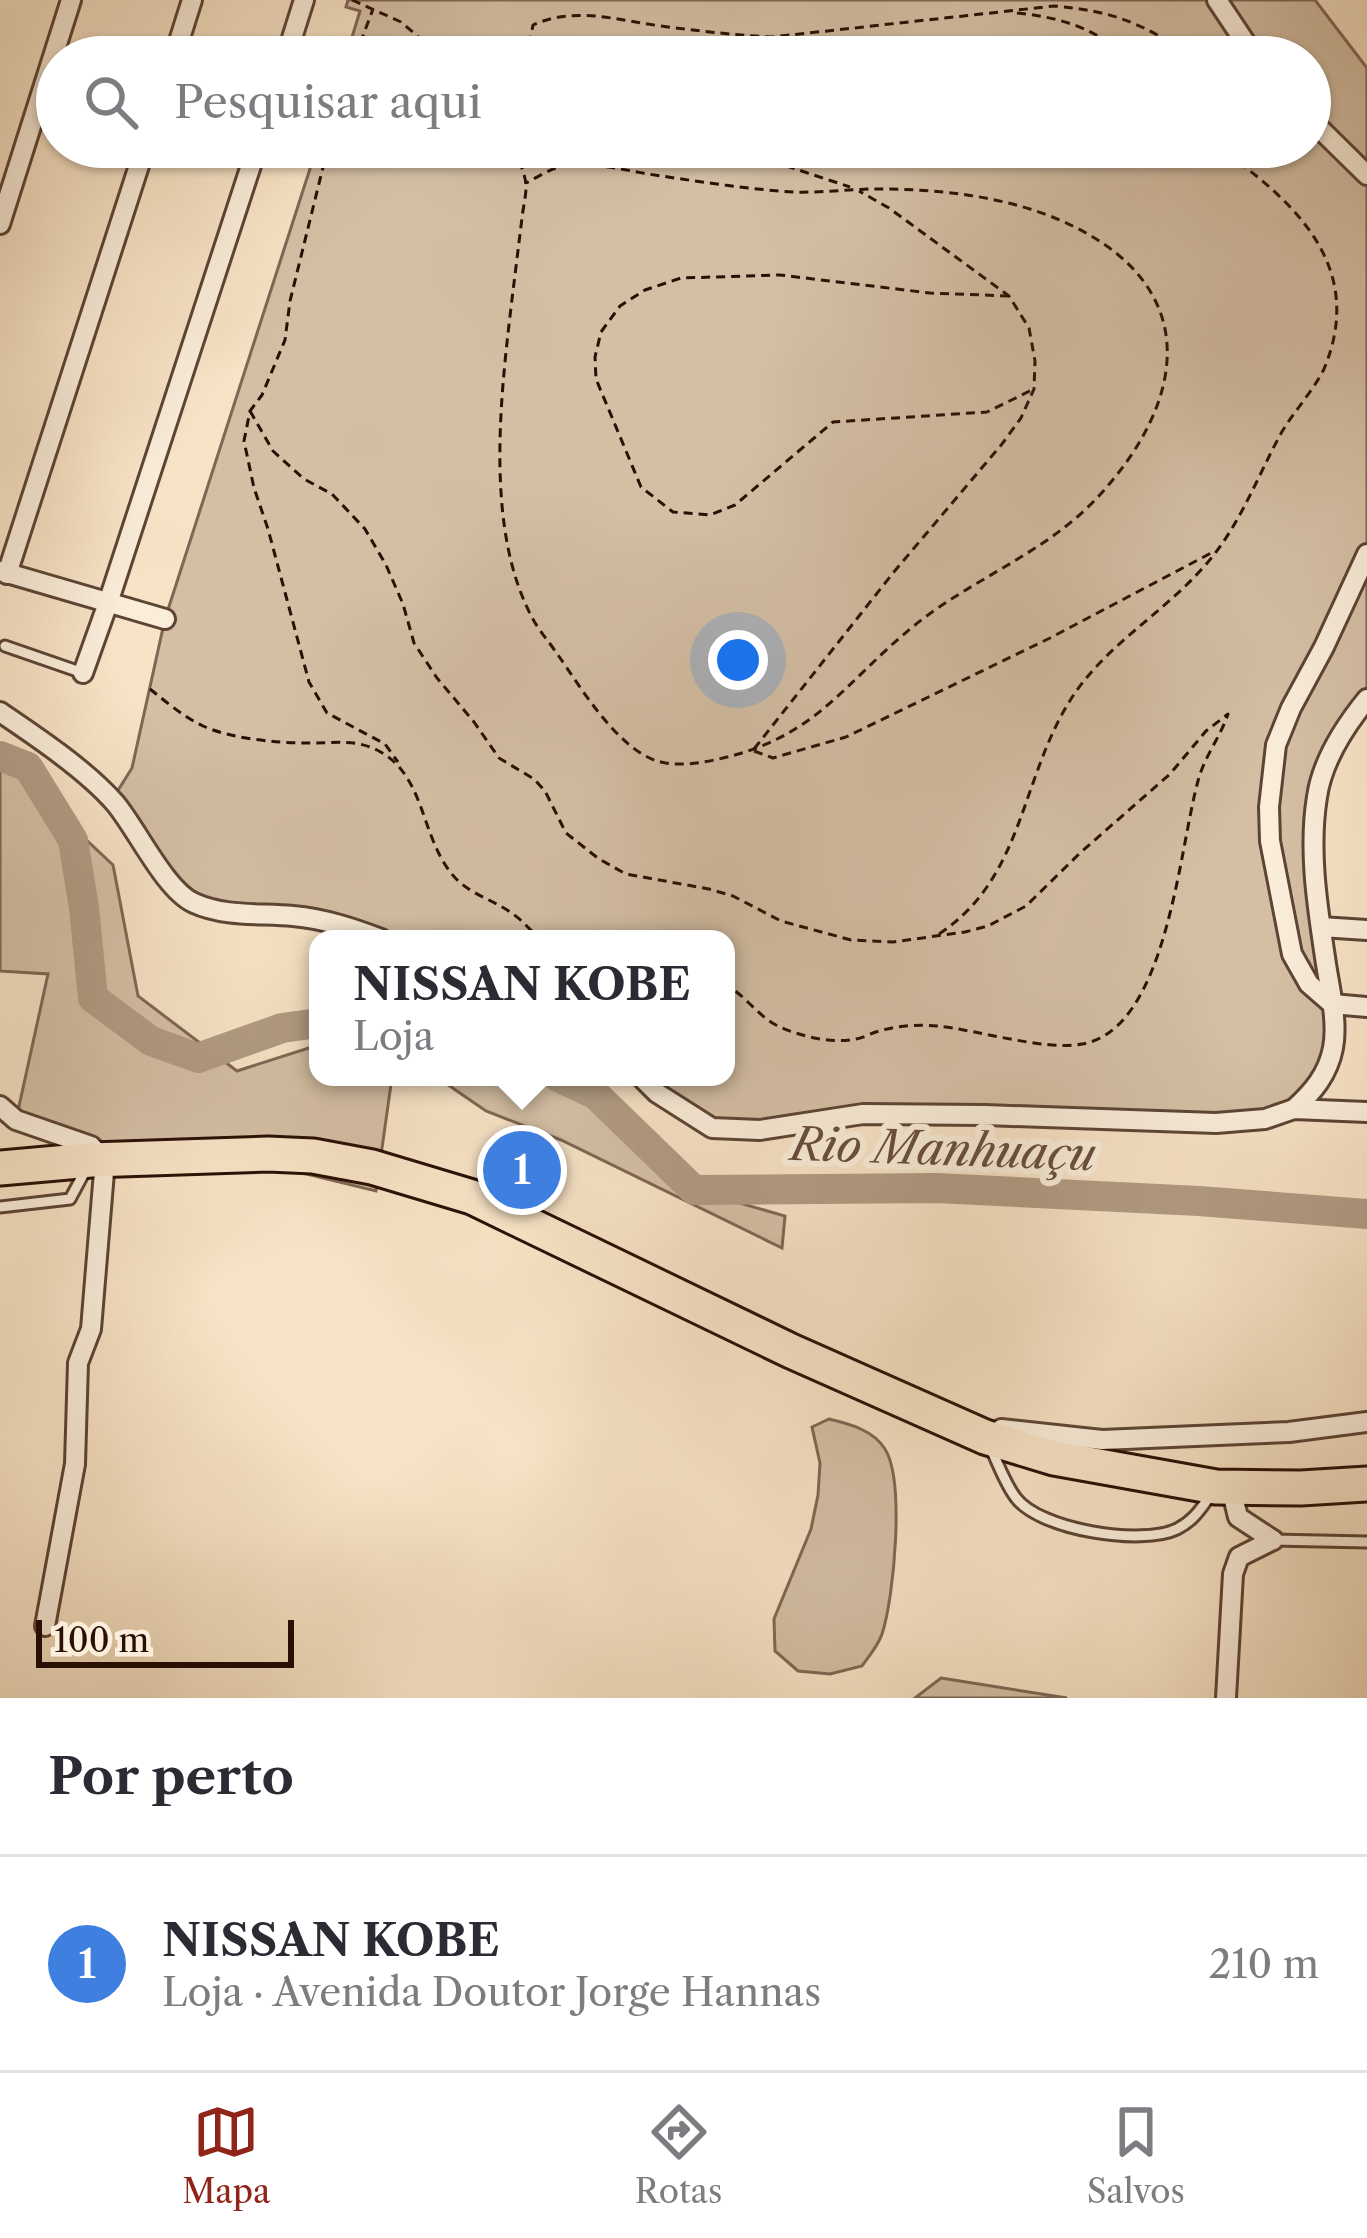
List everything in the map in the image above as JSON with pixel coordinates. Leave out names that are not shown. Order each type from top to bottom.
[{"type":"highway","points":[[0,1168],[268,1154],[372,1167],[472,1197],[791,1351],[973,1432],[1054,1458],[1223,1488],[1367,1484]]},
{"type":"street","points":[[59,36],[70,0]]},
{"type":"street","points":[[181,36],[193,0]]},
{"type":"street","points":[[293,36],[304,0]]},
{"type":"street","points":[[1217,0],[1241,36]]},
{"type":"street","points":[[0,224],[36,109]]},
{"type":"street","points":[[1331,140],[1367,175]]},
{"type":"street","points":[[138,168],[3,573],[165,619]]},
{"type":"street","points":[[82,673],[250,168]]},
{"type":"street","points":[[1367,554],[1276,745],[1270,841],[1292,954],[1309,984],[1332,1004],[1367,1007]]},
{"type":"street","points":[[1294,1109],[1323,1078],[1334,1046],[1313,841],[1317,794],[1330,757],[1367,699]]},
{"type":"street","points":[[0,712],[112,800],[170,883],[190,902],[227,913],[293,916],[356,930]]},
{"type":"street","points":[[1321,927],[1367,931]]},
{"type":"street","points":[[650,1086],[712,1127],[760,1130],[863,1114],[1216,1123],[1265,1119],[1294,1109],[1367,1112]]},
{"type":"street","points":[[0,1106],[16,1120],[92,1146],[98,1160],[91,1329],[78,1363],[75,1464],[45,1626]]},
{"type":"street","points":[[973,1432],[970,1425],[1102,1440],[1289,1432],[1367,1421]]},
{"type":"street","points":[[1223,1488],[1238,1517],[1273,1540]]},
{"type":"street","points":[[1226,1698],[1233,1574],[1239,1557],[1273,1540]]},
{"type":"lane","points":[[5,646],[82,673]]},
{"type":"lane","points":[[0,1208],[70,1199],[98,1160]]},
{"type":"lane","points":[[973,1432],[1017,1500],[1039,1517],[1077,1528],[1147,1537],[1173,1532],[1193,1520],[1223,1488]]},
{"type":"lane","points":[[1273,1540],[1367,1542]]},
{"type":"path","points":[[352,0],[401,22],[417,36]]},
{"type":"path","points":[[782,36],[1054,6],[1121,16],[1161,36]]},
{"type":"path","points":[[363,36],[374,8]]},
{"type":"path","points":[[1010,12],[1051,16],[1099,36]]},
{"type":"path","points":[[531,36],[533,26],[552,17],[590,14],[750,36]]},
{"type":"path","points":[[323,168],[285,340],[262,395],[250,411],[244,441],[309,682],[327,713],[385,744],[412,783],[448,870],[530,930]]},
{"type":"path","points":[[521,168],[526,183],[508,331],[502,430],[503,527],[515,579],[537,627],[604,719],[655,760],[684,764],[753,750],[808,723],[916,624],[1030,550],[1092,503],[1129,461],[1152,422],[1164,384],[1166,325],[1143,281],[1104,245],[1056,218],[986,198],[898,189],[796,192],[622,168]]},
{"type":"path","points":[[526,183],[556,168]]},
{"type":"path","points":[[753,750],[892,573],[1001,445],[1034,389],[1029,328],[1009,296],[890,208],[856,189],[792,168]]},
{"type":"path","points":[[938,935],[975,906],[998,873],[1054,727],[1072,697],[1090,673],[1201,571],[1252,496],[1281,434],[1324,368],[1336,335],[1339,280],[1334,265],[1315,234],[1244,168]]},
{"type":"path","points":[[1009,296],[930,293],[780,275],[681,278],[645,290],[620,306],[601,332],[596,379],[641,487],[673,512],[710,515],[735,505],[833,422],[987,412],[1034,389]]},
{"type":"path","points":[[250,411],[273,451],[351,511],[386,565],[414,643],[499,758],[545,791],[566,833],[626,874],[733,896],[781,921],[851,940],[892,942],[988,926],[1025,906],[1170,774],[1206,731],[1228,714],[1222,736],[1198,777],[1153,970],[1134,1008],[1113,1032],[1095,1041],[1057,1046],[916,1024],[858,1039],[815,1037],[771,1023],[735,993]]},
{"type":"path","points":[[753,750],[773,758],[846,737],[1050,638],[1217,549]]},
{"type":"path","points":[[150,689],[205,727],[301,744],[348,741],[371,746],[398,762]]},
{"type":"shaded area","points":[[348,0],[1315,0],[1367,68],[1367,699],[1317,794],[1332,1004],[1323,1078],[1265,1119],[985,1115],[712,1128],[654,1086],[735,1086],[735,930],[335,930],[190,902],[112,800],[132,768],[165,619],[310,168],[1331,168],[1331,36],[352,36],[360,11],[346,7]]},
{"type":"shaded area","points":[[0,759],[113,865],[138,996],[237,1071],[309,1048],[309,1086],[391,1086],[376,1191],[290,1170],[126,1174],[16,1120],[48,974],[0,971]]},
{"type":"shaded area","points":[[450,1086],[577,1086],[596,1095],[694,1190],[785,1216],[782,1248],[561,1140],[486,1111]]},
{"type":"shaded area","points":[[829,1419],[868,1432],[880,1442],[891,1465],[896,1512],[890,1594],[880,1638],[862,1666],[830,1674],[798,1671],[775,1651],[774,1619],[811,1529],[818,1495],[820,1463],[812,1427]]},
{"type":"shaded area","points":[[941,1678],[1067,1698],[915,1698]]},
{"type":"waterway","name":"Rio Manhuaçu","points":[[0,756],[28,767],[73,840],[93,998],[151,1041],[198,1058],[282,1028],[309,1024]]},
{"type":"waterway","name":"Rio Manhuaçu","points":[[577,1086],[596,1095],[694,1190],[936,1188],[1367,1214]]},
{"type":"place","name":"NISSAN KOBE","points":[[522,1170]]}]
